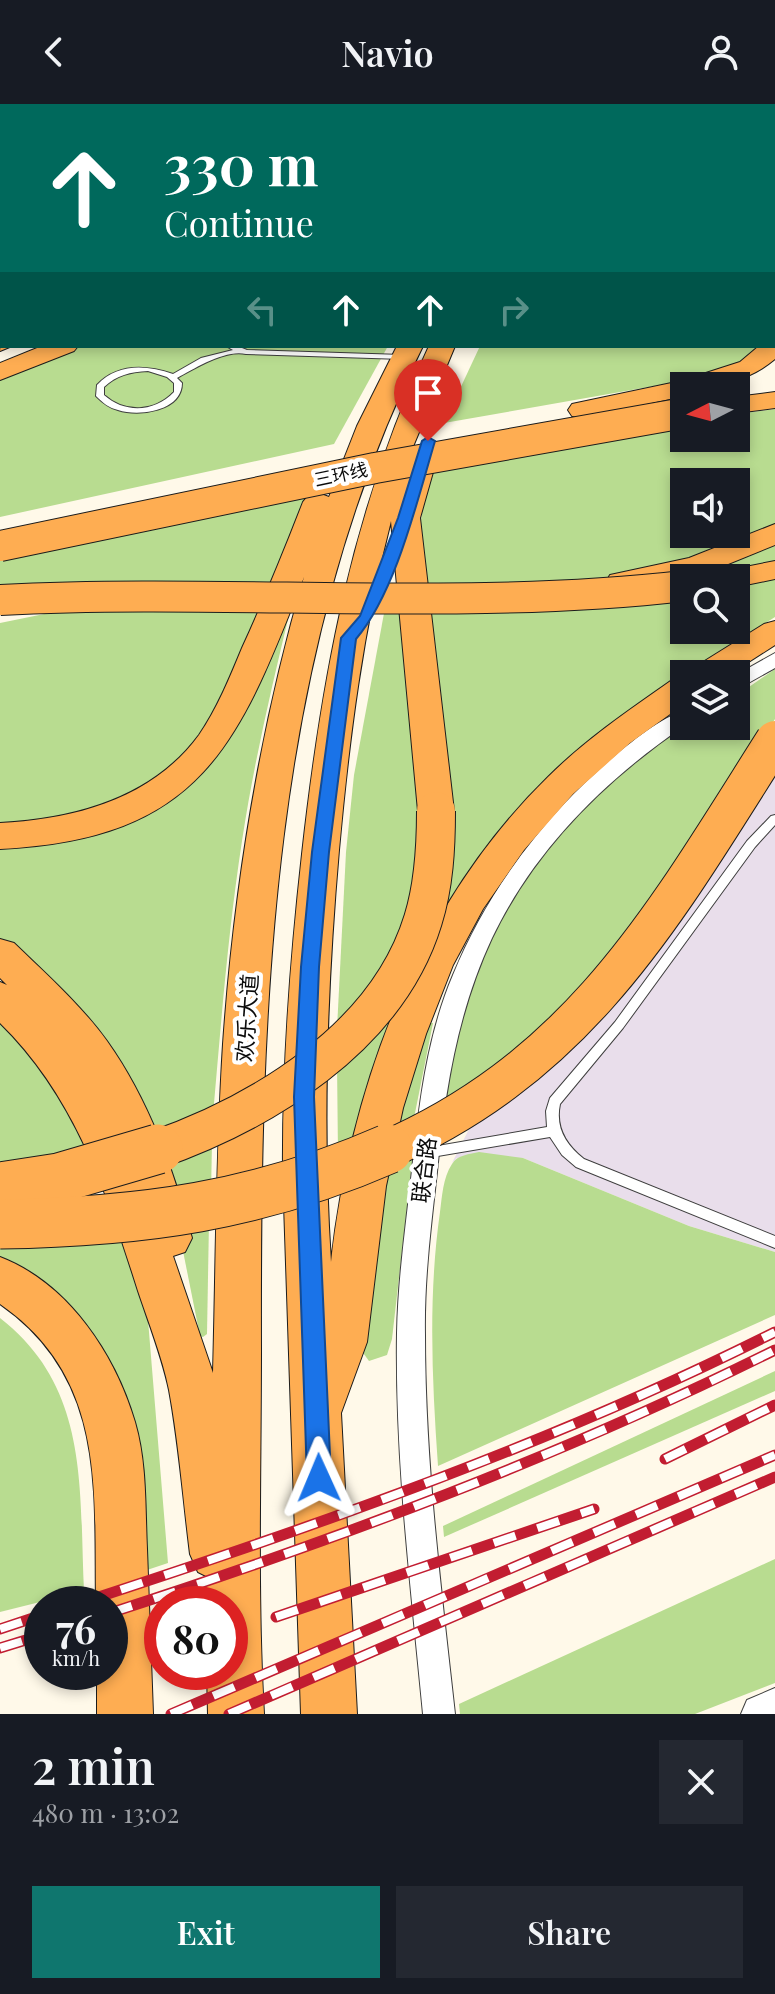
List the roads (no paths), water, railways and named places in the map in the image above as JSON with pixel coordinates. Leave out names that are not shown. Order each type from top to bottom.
[{"type":"highway","points":[[0,372],[60,348]]},
{"type":"highway","points":[[329,1714],[307,1245],[304,1097],[310,967],[332,745],[348,638],[365,556],[391,468],[425,380],[441,348]]},
{"type":"highway","points":[[348,638],[367,617],[405,518],[411,490],[445,393],[466,348]]},
{"type":"highway","points":[[736,372],[749,368],[772,348]]},
{"type":"highway","name":"欢乐大道","points":[[235,1586],[243,1090],[256,914],[281,742],[303,636],[348,481],[381,398],[407,352]]},
{"type":"highway","points":[[750,387],[775,384]]},
{"type":"highway","points":[[582,410],[670,391]]},
{"type":"highway","points":[[0,836],[48,833],[89,824],[150,798],[194,764],[207,749],[232,706],[318,502],[353,434],[381,398]]},
{"type":"highway","name":"三环线","points":[[0,526],[370,449],[582,410],[670,398]]},
{"type":"highway","points":[[750,403],[775,400]]},
{"type":"highway","name":"三环线","points":[[0,546],[404,462],[670,415]]},
{"type":"highway","points":[[0,1187],[72,1177],[165,1149],[253,1107],[319,1061],[370,1012],[403,965],[417,937],[436,854],[436,811],[405,518]]},
{"type":"highway","points":[[431,599],[562,590],[630,581],[706,563],[775,533]]},
{"type":"highway","points":[[750,575],[775,570]]},
{"type":"highway","points":[[0,600],[76,596],[577,597],[670,587]]},
{"type":"highway","points":[[0,616],[66,604],[136,598]]},
{"type":"highway","points":[[729,660],[775,631]]},
{"type":"highway","points":[[317,1417],[343,1342],[353,1254],[377,1122],[413,1007],[482,879],[544,803],[614,738],[670,698]]},
{"type":"highway","points":[[0,1224],[127,1220],[184,1213],[253,1199],[380,1154],[449,1121],[511,1079],[571,1025],[612,981],[668,906],[775,740]]},
{"type":"highway","points":[[0,954],[60,1013],[92,1052],[113,1084],[135,1131],[173,1252],[220,1586]]},
{"type":"highway","points":[[0,998],[45,1044],[83,1098],[109,1145],[128,1190],[192,1384]]},
{"type":"highway","points":[[0,1278],[38,1304],[66,1336],[100,1392],[113,1431],[119,1479],[125,1714]]},
{"type":"street","points":[[750,675],[775,659]]},
{"type":"street","name":"联合路","points":[[439,1714],[415,1434],[411,1333],[426,1153],[442,1047],[454,1004],[476,947],[505,894],[546,837],[595,784],[630,754],[670,727]]},
{"type":"street","points":[[761,1714],[773,1712]]},
{"type":"lane","points":[[173,377],[178,383],[178,392],[171,401],[157,408],[121,409],[107,404],[100,396],[103,383],[122,372],[148,369],[173,377],[234,348],[407,352]]},
{"type":"lane","points":[[775,819],[741,856],[619,1025],[554,1102],[551,1115],[563,1149],[580,1163],[775,1242]]},
{"type":"lane","points":[[426,1153],[555,1131]]},
{"type":"railway","points":[[128,1587],[343,1514],[519,1447],[691,1373],[775,1332]]},
{"type":"railway","points":[[128,1607],[364,1526],[531,1461],[775,1350]]},
{"type":"railway","points":[[665,1459],[775,1405]]},
{"type":"railway","points":[[171,1714],[775,1455]]},
{"type":"railway","points":[[229,1714],[775,1477]]},
{"type":"railway","points":[[276,1617],[594,1509]]},
{"type":"railway","points":[[0,1629],[24,1621]]},
{"type":"railway","points":[[0,1648],[24,1641]]}]
